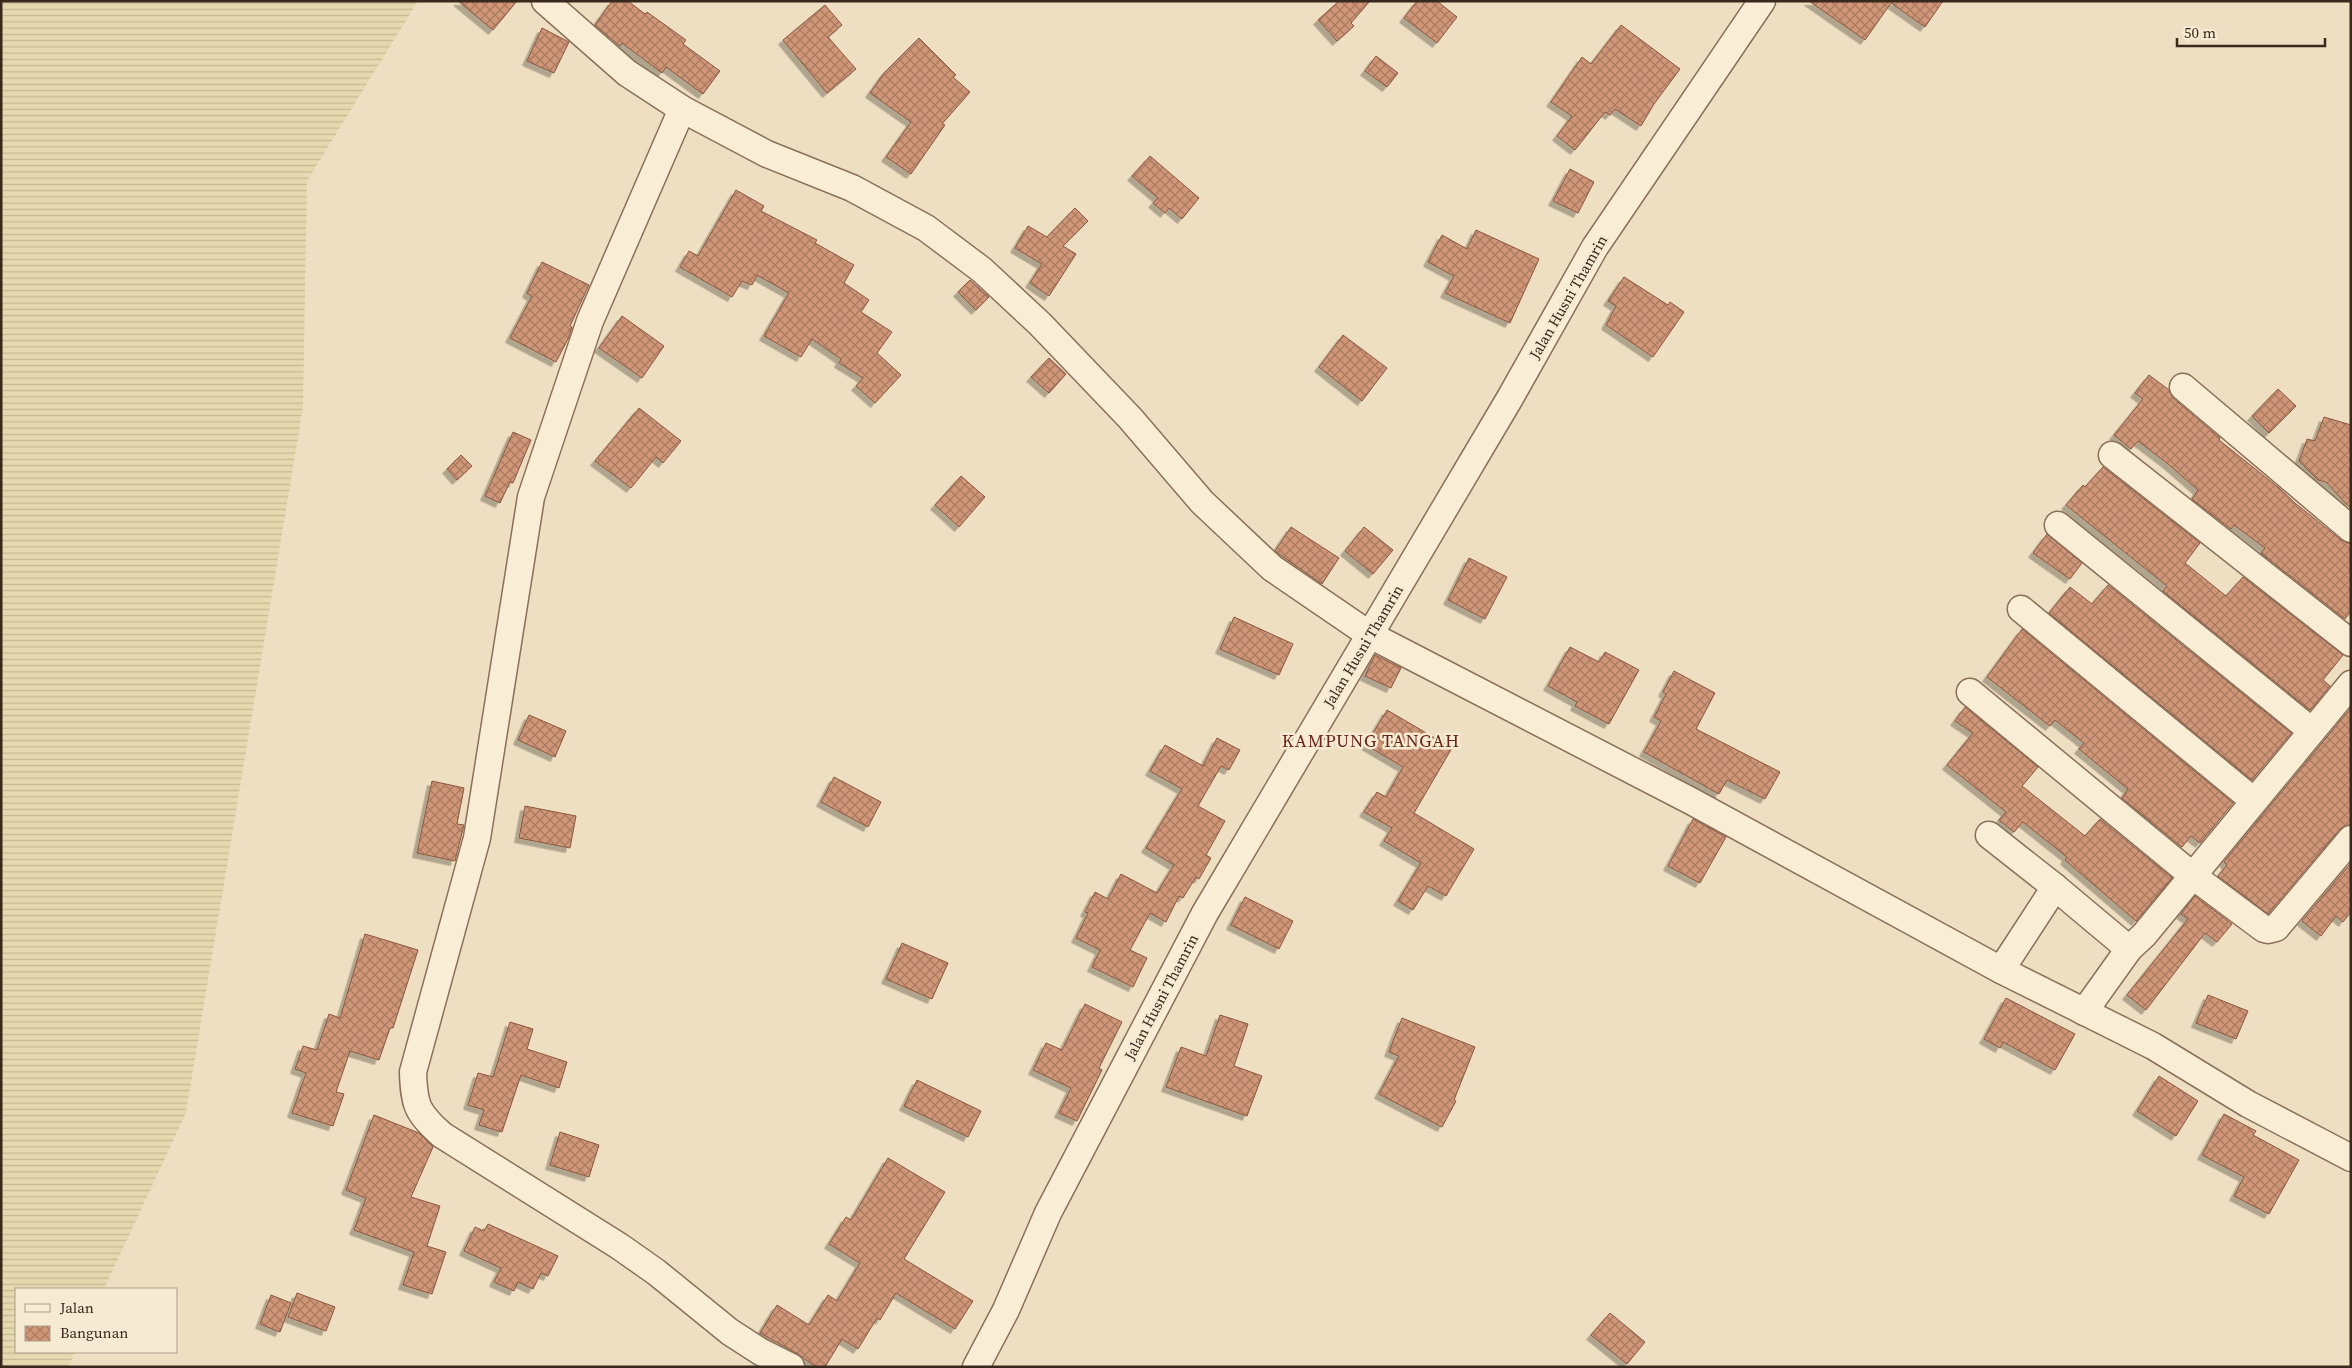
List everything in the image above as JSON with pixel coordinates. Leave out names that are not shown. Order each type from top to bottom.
[{"type":"street","points":[[545,1],[627,73],[682,109],[767,154],[852,188],[926,228],[982,270],[1040,324],[1130,418],[1209,509],[1272,568],[1370,635],[1692,800],[2001,970],[2153,1046],[2248,1104],[2351,1158]]},
{"type":"street","name":"Jalan Husni Thamrin","points":[[976,1367],[1006,1310],[1048,1213],[1205,912],[1510,398],[1595,247],[1677,123],[1762,1]]},
{"type":"street","points":[[682,109],[590,321],[531,497],[477,838],[413,1072],[414,1096],[422,1118],[442,1135],[619,1246],[656,1272],[730,1332],[760,1352],[791,1367]]},
{"type":"street","points":[[2183,387],[2351,530]]},
{"type":"street","points":[[2112,455],[2351,643]]},
{"type":"street","points":[[2058,525],[2312,731]]},
{"type":"street","points":[[2021,609],[2254,801]]},
{"type":"street","points":[[2084,1012],[2130,949],[2193,876],[2351,684]]},
{"type":"street","points":[[1970,692],[2193,876],[2264,929],[2272,930],[2351,839]]},
{"type":"street","points":[[1989,835],[2130,949]]},
{"type":"street","points":[[2001,970],[2054,887]]},
{"type":"shaded area","points":[[1,1],[418,1],[307,181],[303,407],[186,1113],[104,1288],[15,1288],[15,1353],[75,1353],[68,1367],[1,1367]]},
{"type":"building","points":[[458,1],[517,1],[493,30]]},
{"type":"building","points":[[612,1],[628,1],[645,14],[647,12],[686,40],[683,44],[720,71],[703,94],[666,67],[662,73],[622,43],[620,46],[595,25]]},
{"type":"building","points":[[1339,1],[1370,1],[1351,23],[1354,26],[1337,41],[1318,20]]},
{"type":"building","points":[[1417,1],[1437,1],[1457,17],[1437,43],[1404,18]]},
{"type":"building","points":[[1809,1],[1943,1],[1925,27],[1891,3],[1865,40]]},
{"type":"building","points":[[825,5],[842,25],[828,37],[856,69],[827,93],[783,40]]},
{"type":"building","points":[[1621,25],[1680,69],[1654,104],[1641,126],[1615,109],[1610,115],[1605,112],[1575,150],[1557,136],[1572,116],[1551,102],[1582,57],[1591,64]]},
{"type":"building","points":[[542,28],[569,42],[554,73],[527,61]]},
{"type":"building","points":[[919,38],[956,75],[953,77],[970,92],[942,124],[945,125],[911,174],[886,157],[911,122],[870,93],[884,73]]},
{"type":"building","points":[[1376,56],[1398,73],[1387,87],[1365,71]]},
{"type":"building","points":[[1150,156],[1199,198],[1182,219],[1169,208],[1165,213],[1153,203],[1158,198],[1132,176]]},
{"type":"building","points":[[1570,169],[1594,182],[1578,213],[1553,201]]},
{"type":"building","points":[[736,190],[764,206],[761,211],[817,240],[815,243],[854,265],[844,283],[869,300],[861,312],[892,332],[877,353],[901,375],[875,403],[856,386],[863,378],[839,363],[841,359],[812,339],[801,357],[764,336],[789,293],[757,275],[752,285],[742,281],[732,297],[680,267],[689,251],[698,256]]},
{"type":"building","points":[[1075,208],[1088,221],[1063,246],[1076,254],[1049,296],[1030,283],[1042,264],[1015,248],[1028,226],[1047,237]]},
{"type":"building","points":[[1476,230],[1539,259],[1510,323],[1445,293],[1454,276],[1428,262],[1442,235],[1467,249]]},
{"type":"building","points":[[542,262],[589,285],[570,326],[572,327],[568,339],[556,362],[510,338],[532,296],[527,293]]},
{"type":"building","points":[[1624,277],[1668,305],[1670,302],[1684,312],[1653,357],[1606,325],[1616,306],[1608,301]]},
{"type":"building","points":[[970,280],[989,297],[976,310],[958,292]]},
{"type":"building","points":[[622,316],[664,346],[642,378],[599,348]]},
{"type":"building","points":[[1343,335],[1387,368],[1362,401],[1319,367]]},
{"type":"building","points":[[1049,358],[1066,374],[1049,393],[1031,377]]},
{"type":"building","points":[[2149,375],[2169,390],[2173,398],[2220,438],[2219,440],[2341,540],[2351,544],[2351,611],[2345,619],[2261,553],[2265,548],[2234,525],[2231,529],[2192,499],[2198,490],[2167,463],[2138,441],[2131,449],[2114,435],[2143,399],[2135,393]]},
{"type":"building","points":[[2278,389],[2296,406],[2269,433],[2252,416]]},
{"type":"building","points":[[639,408],[681,441],[663,463],[656,457],[631,488],[595,461]]},
{"type":"building","points":[[2324,417],[2351,425],[2351,509],[2326,482],[2318,480],[2299,461],[2307,439],[2315,441]]},
{"type":"building","points":[[513,432],[531,440],[513,483],[510,482],[500,503],[485,496]]},
{"type":"building","points":[[461,455],[472,466],[457,480],[447,469]]},
{"type":"building","points":[[2103,467],[2200,543],[2185,563],[2226,596],[2243,577],[2343,655],[2323,680],[2330,686],[2310,710],[2163,591],[2167,586],[2066,505],[2083,485],[2085,487]]},
{"type":"building","points":[[961,476],[985,497],[959,527],[935,505]]},
{"type":"building","points":[[1291,527],[1339,558],[1322,584],[1275,551]]},
{"type":"building","points":[[1364,527],[1393,550],[1373,574],[1345,551]]},
{"type":"building","points":[[2047,534],[2082,563],[2070,579],[2033,553]]},
{"type":"building","points":[[1469,558],[1507,577],[1485,619],[1448,600]]},
{"type":"building","points":[[2108,585],[2291,733],[2252,780],[2049,613],[2070,587],[2092,604]]},
{"type":"building","points":[[1234,617],[1293,644],[1279,675],[1220,649]]},
{"type":"building","points":[[2022,629],[2233,803],[2200,843],[2191,836],[2182,847],[2122,798],[2128,789],[2079,749],[2084,743],[2055,720],[2050,726],[1987,677]]},
{"type":"building","points":[[1570,647],[1599,662],[1605,652],[1639,670],[1609,724],[1575,706],[1577,702],[1548,686]]},
{"type":"building","points":[[1375,655],[1401,668],[1391,688],[1365,676]]},
{"type":"building","points":[[1674,671],[1715,693],[1696,729],[1780,772],[1765,799],[1727,780],[1719,794],[1644,752],[1661,721],[1654,717],[1666,694],[1663,692]]},
{"type":"building","points":[[1965,707],[2038,767],[2022,786],[2085,836],[2100,819],[2172,878],[2136,921],[2065,860],[2067,857],[2023,822],[2014,832],[1999,820],[2006,812],[1947,765],[1973,733],[1955,721]]},
{"type":"building","points":[[2351,708],[2351,824],[2340,829],[2268,914],[2218,876],[2227,865],[2224,862]]},
{"type":"building","points":[[1387,710],[1452,748],[1414,813],[1474,849],[1446,896],[1428,886],[1413,910],[1398,901],[1421,863],[1384,841],[1392,828],[1364,812],[1377,792],[1386,797],[1403,767],[1366,745]]},
{"type":"building","points":[[529,715],[566,731],[555,757],[518,740]]},
{"type":"building","points":[[1217,738],[1240,750],[1229,770],[1221,766],[1198,806],[1225,821],[1206,855],[1211,858],[1199,879],[1196,877],[1183,898],[1179,896],[1166,922],[1150,913],[1130,950],[1147,958],[1133,987],[1092,967],[1100,950],[1076,938],[1088,913],[1085,912],[1095,892],[1108,899],[1121,874],[1157,893],[1174,865],[1146,848],[1182,789],[1150,771],[1165,745],[1203,766]]},
{"type":"building","points":[[834,777],[881,802],[868,827],[821,802]]},
{"type":"building","points":[[432,781],[464,788],[457,824],[464,825],[455,861],[417,853]]},
{"type":"building","points":[[525,806],[576,816],[570,848],[519,838]]},
{"type":"building","points":[[1693,819],[1726,837],[1700,883],[1668,866]]},
{"type":"building","points":[[2351,863],[2351,912],[2343,922],[2336,916],[2321,936],[2302,921]]},
{"type":"building","points":[[2195,896],[2232,924],[2217,942],[2205,933],[2146,1010],[2127,995],[2188,919],[2181,914]]},
{"type":"building","points":[[1245,897],[1293,921],[1279,949],[1231,925]]},
{"type":"building","points":[[365,934],[418,950],[393,1028],[390,1028],[379,1060],[350,1051],[336,1092],[344,1094],[333,1126],[292,1113],[306,1073],[295,1069],[303,1046],[317,1050],[329,1014],[340,1018]]},
{"type":"building","points":[[902,943],[948,963],[932,999],[886,979]]},
{"type":"building","points":[[2208,995],[2248,1011],[2236,1039],[2196,1023]]},
{"type":"building","points":[[2006,998],[2075,1034],[2055,1070],[2003,1042],[2000,1048],[1984,1039]]},
{"type":"building","points":[[1085,1004],[1122,1022],[1099,1068],[1102,1070],[1077,1121],[1059,1113],[1071,1088],[1033,1070],[1046,1043],[1062,1050]]},
{"type":"building","points":[[1220,1015],[1248,1024],[1234,1066],[1262,1076],[1247,1116],[1166,1087],[1181,1047],[1206,1056]]},
{"type":"building","points":[[1402,1018],[1475,1047],[1454,1100],[1456,1101],[1442,1127],[1379,1094],[1399,1056],[1389,1052]]},
{"type":"building","points":[[510,1022],[533,1029],[527,1049],[567,1062],[559,1088],[521,1075],[502,1132],[479,1125],[484,1110],[468,1105],[478,1073],[493,1077]]},
{"type":"building","points":[[2159,1076],[2198,1101],[2176,1136],[2137,1111]]},
{"type":"building","points":[[917,1080],[981,1111],[968,1137],[904,1106]]},
{"type":"building","points":[[2224,1114],[2256,1131],[2253,1135],[2299,1160],[2269,1214],[2234,1196],[2244,1177],[2202,1155]]},
{"type":"building","points":[[374,1115],[419,1133],[433,1147],[411,1197],[440,1206],[427,1246],[446,1252],[432,1294],[403,1285],[414,1252],[354,1230],[366,1198],[346,1190]]},
{"type":"building","points":[[560,1132],[599,1145],[589,1177],[550,1165]]},
{"type":"building","points":[[888,1158],[945,1192],[904,1259],[973,1301],[955,1329],[896,1293],[880,1320],[877,1318],[858,1349],[842,1339],[825,1367],[816,1367],[798,1354],[760,1333],[777,1305],[809,1325],[828,1295],[837,1301],[860,1263],[829,1244],[846,1217],[851,1220]]},
{"type":"building","points":[[488,1224],[558,1256],[548,1276],[541,1273],[533,1289],[518,1282],[514,1291],[494,1282],[501,1268],[464,1251],[475,1227],[484,1231]]},
{"type":"building","points":[[297,1293],[335,1307],[326,1331],[288,1317]]},
{"type":"building","points":[[271,1295],[291,1303],[280,1332],[260,1324]]},
{"type":"building","points":[[1610,1313],[1645,1342],[1627,1364],[1591,1335]]},
{"type":"district","name":"KAMPUNG TANGAH","points":[[1371,740]]}]
